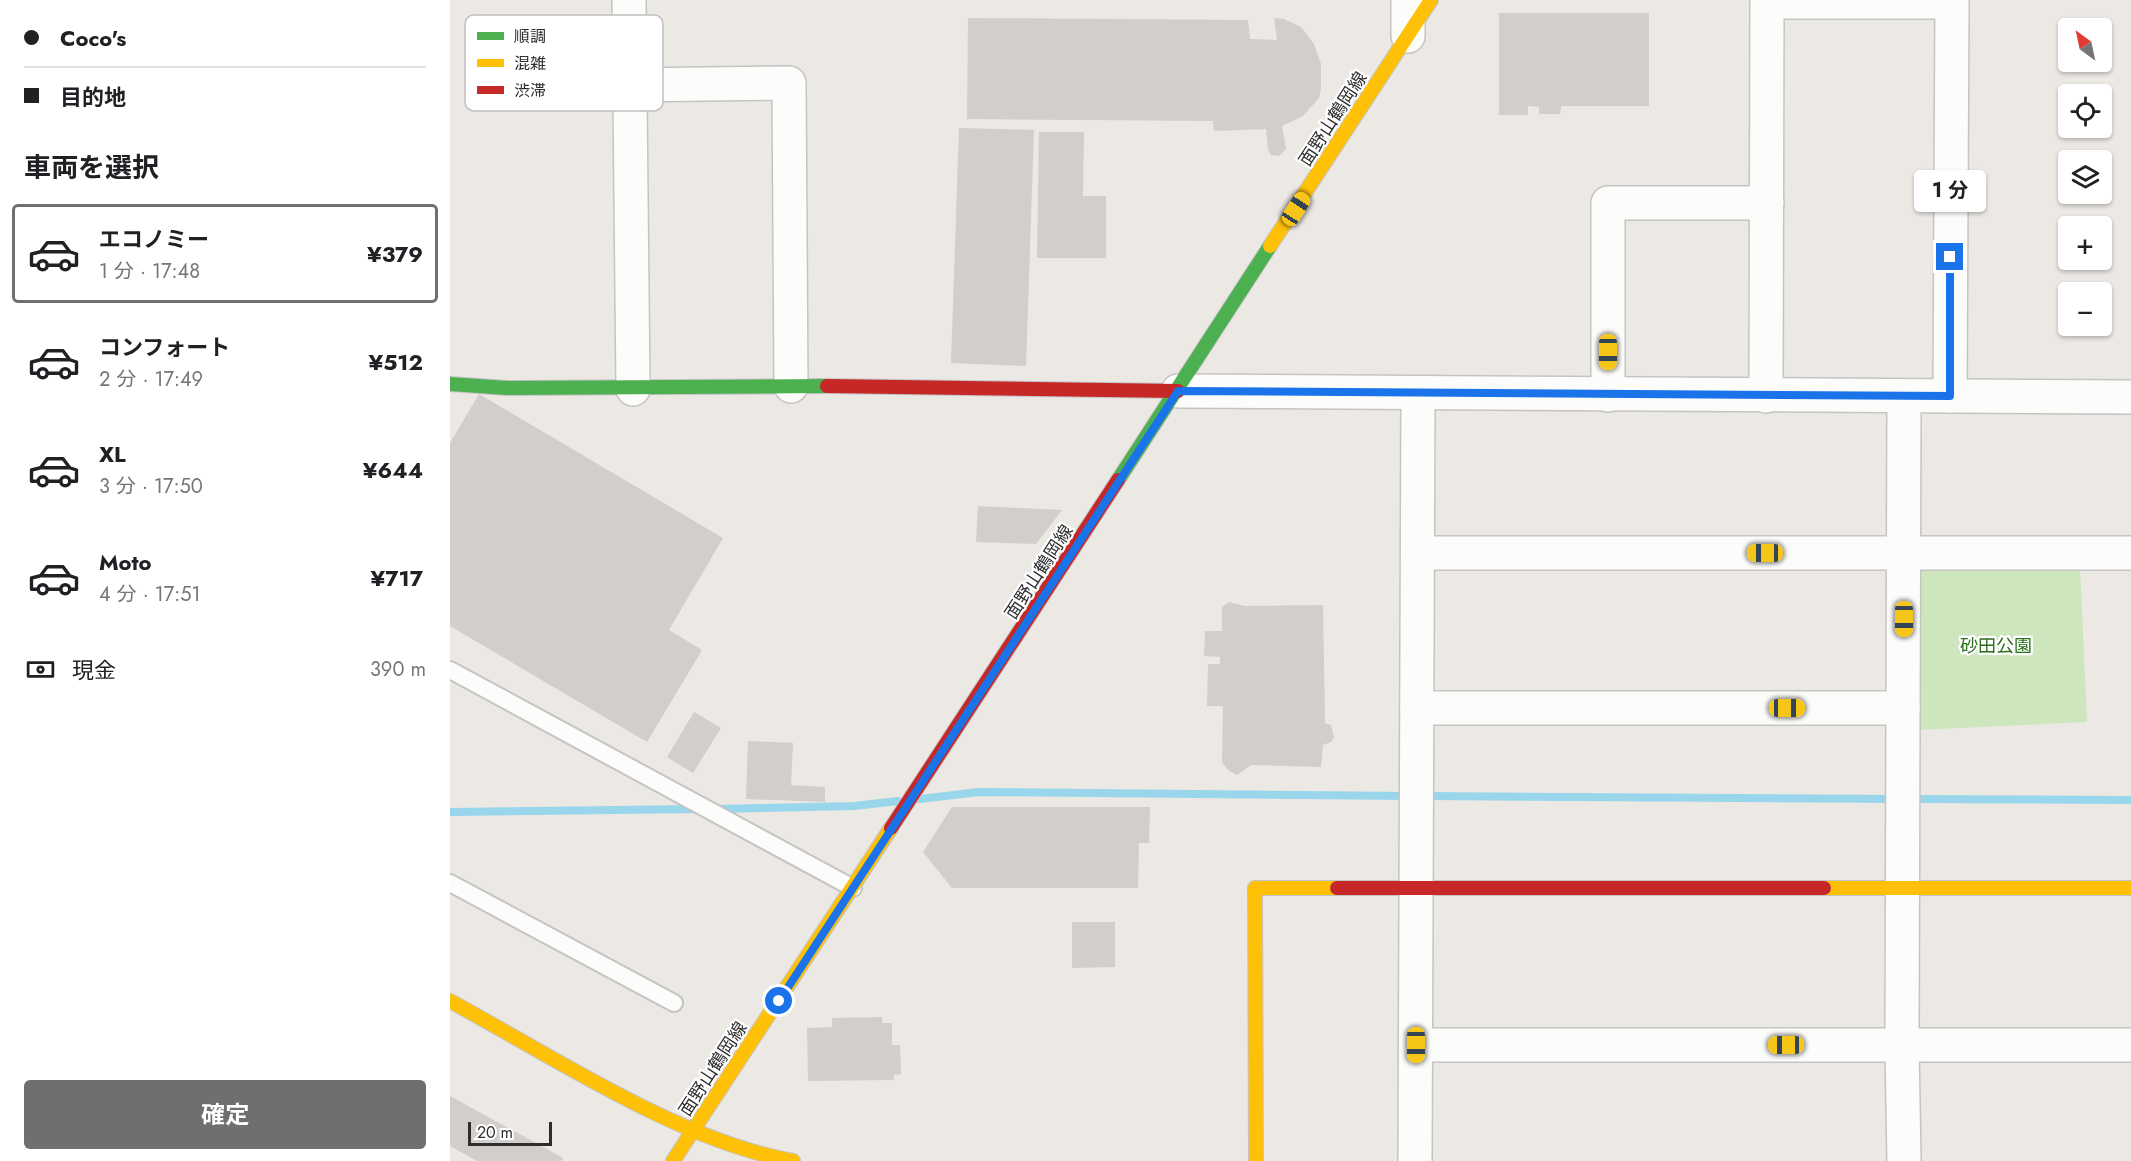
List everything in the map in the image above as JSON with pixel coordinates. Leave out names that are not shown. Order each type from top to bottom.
[{"type":"street","points":[[629,0],[629,15]]},
{"type":"street","points":[[1408,0],[1408,36]]},
{"type":"street","name":"面野山鶴岡線","points":[[673,1161],[1178,391],[1431,0]]},
{"type":"street","points":[[1766,396],[1767,2],[1952,2],[1950,396]]},
{"type":"street","points":[[663,85],[789,83],[791,386]]},
{"type":"street","points":[[630,111],[633,388]]},
{"type":"street","points":[[1608,395],[1608,203],[1767,203]]},
{"type":"street","points":[[450,384],[507,388],[791,386],[1608,395],[2131,397]]},
{"type":"street","points":[[1415,1161],[1418,393]]},
{"type":"street","points":[[1904,396],[1902,888],[1904,1161]]},
{"type":"street","points":[[1418,553],[2131,553]]},
{"type":"street","points":[[1417,708],[1903,708]]},
{"type":"street","points":[[1256,1161],[1255,888],[2131,888]]},
{"type":"street","points":[[450,1001],[695,1129],[746,1151],[794,1161]]},
{"type":"street","points":[[1416,1045],[2131,1045]]},
{"type":"lane","points":[[450,670],[853,888]]},
{"type":"lane","points":[[450,883],[674,1003]]},
{"type":"green space","name":"砂田公園","points":[[2080,565],[2087,722],[1917,730],[1913,566]]},
{"type":"building","points":[[1499,13],[1649,13],[1649,106],[1561,106],[1560,114],[1539,114],[1539,107],[1528,106],[1528,115],[1499,115]]},
{"type":"building","points":[[968,18],[1248,20],[1250,39],[1277,40],[1274,18],[1284,19],[1301,27],[1314,44],[1321,64],[1319,98],[1303,116],[1282,126],[1286,149],[1279,156],[1271,155],[1268,149],[1266,129],[1214,131],[1213,121],[967,119]]},
{"type":"building","points":[[959,128],[1034,130],[1026,366],[951,363]]},
{"type":"building","points":[[1039,132],[1084,132],[1083,196],[1106,196],[1106,258],[1037,258]]},
{"type":"building","points":[[479,394],[723,538],[669,630],[702,650],[647,742],[450,626],[450,443]]},
{"type":"building","points":[[978,506],[1062,510],[1036,544],[976,542]]},
{"type":"building","points":[[1229,602],[1245,606],[1323,605],[1325,723],[1331,725],[1334,737],[1331,742],[1323,745],[1321,767],[1251,765],[1237,775],[1228,770],[1222,762],[1223,706],[1207,706],[1208,664],[1220,664],[1220,657],[1204,656],[1205,631],[1222,631],[1222,607]]},
{"type":"building","points":[[694,712],[721,728],[693,773],[667,757]]},
{"type":"building","points":[[748,741],[793,743],[791,785],[825,787],[825,802],[746,799]]},
{"type":"building","points":[[952,807],[1150,807],[1149,843],[1139,843],[1138,888],[952,888],[923,852]]},
{"type":"building","points":[[1072,922],[1115,922],[1115,967],[1072,968]]},
{"type":"building","points":[[882,1017],[882,1023],[892,1023],[892,1045],[900,1045],[901,1074],[894,1075],[894,1080],[808,1081],[807,1028],[832,1027],[832,1018]]},
{"type":"building","points":[[450,1096],[563,1158],[561,1161],[477,1161],[450,1146]]},
{"type":"waterway","points":[[920,799],[979,792],[1411,796]]},
{"type":"waterway","points":[[1423,796],[1897,799]]},
{"type":"waterway","points":[[1909,799],[2131,800]]},
{"type":"waterway","points":[[713,809],[854,806],[898,801]]},
{"type":"waterway","points":[[450,812],[700,809]]},
{"type":"traffic: fast","points":[[1118,480],[1270,246]]},
{"type":"traffic: fast","points":[[450,384],[507,388],[827,386]]},
{"type":"traffic: slow","points":[[1270,246],[1431,0]]},
{"type":"traffic: slow","points":[[673,1161],[891,828]]},
{"type":"traffic: slow","points":[[1256,1161],[1255,888],[1337,888]]},
{"type":"traffic: slow","points":[[1824,888],[2131,888]]},
{"type":"traffic: slow","points":[[450,1001],[573,1071],[661,1116],[750,1151],[793,1161]]},
{"type":"traffic: jam","points":[[827,386],[1178,391]]},
{"type":"traffic: jam","points":[[891,828],[1118,480]]},
{"type":"traffic: jam","points":[[1337,888],[1824,888]]},
{"type":"route","points":[[779,1001],[1178,391],[1950,396],[1950,257]]}]
